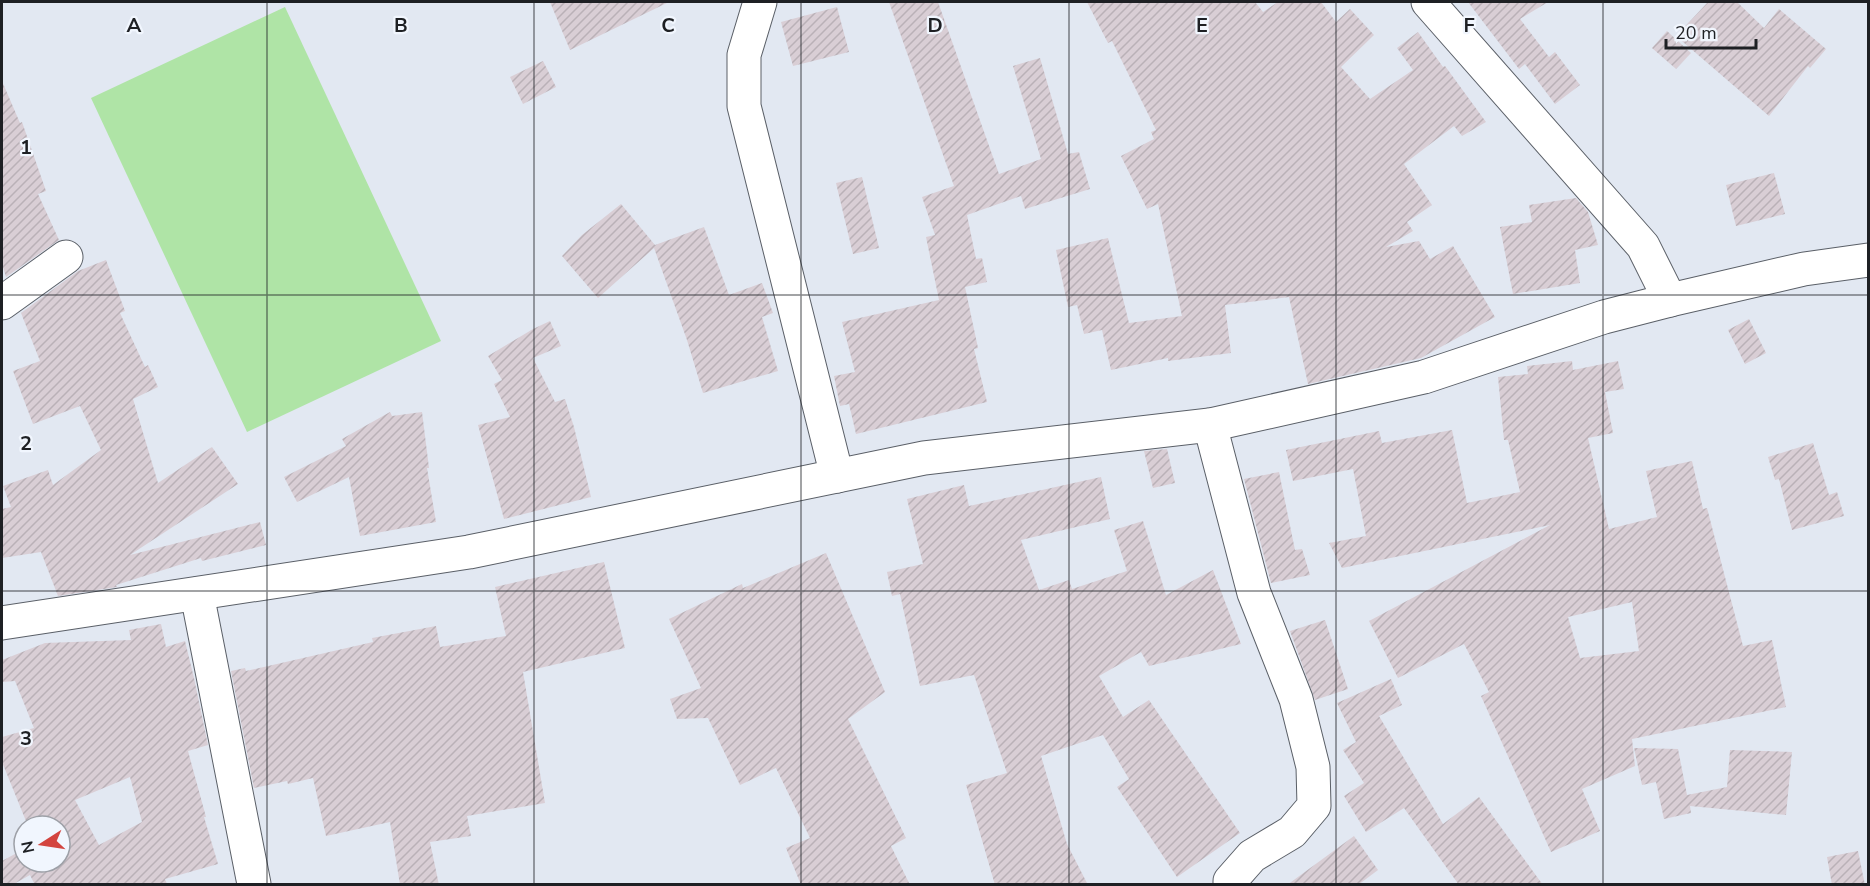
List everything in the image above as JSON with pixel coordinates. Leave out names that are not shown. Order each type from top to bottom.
[{"type":"street","points":[[760,2],[744,54],[744,106],[837,476]]},
{"type":"street","points":[[1428,2],[1643,246],[1670,300]]},
{"type":"street","points":[[2,303],[66,257]]},
{"type":"street","points":[[2,623],[469,552],[924,458],[1210,425],[1424,377],[1604,317],[1670,300],[1804,269],[1869,261]]},
{"type":"street","points":[[1210,425],[1254,593],[1296,699],[1313,768],[1314,806],[1292,832],[1252,856],[1230,881],[1230,885]]},
{"type":"street","points":[[197,594],[254,885]]},
{"type":"green space","points":[[285,7],[441,341],[247,432],[91,98]]},
{"type":"building","points":[[550,2],[669,2],[570,50]]},
{"type":"building","points":[[889,2],[938,2],[999,174],[1041,159],[1013,66],[1040,58],[1068,154],[1079,152],[1090,189],[1025,209],[1021,196],[967,215],[976,259],[982,258],[987,282],[965,287],[978,348],[974,349],[987,402],[856,434],[849,404],[840,406],[834,376],[855,372],[842,322],[939,300],[926,237],[935,235],[922,197],[954,186]]},
{"type":"building","points":[[1087,2],[1255,2],[1263,12],[1278,2],[1321,2],[1336,22],[1350,9],[1374,35],[1341,67],[1370,99],[1413,70],[1397,48],[1418,32],[1486,122],[1462,136],[1454,126],[1404,164],[1432,205],[1407,222],[1413,231],[1386,247],[1419,241],[1430,259],[1453,246],[1495,317],[1421,358],[1308,384],[1289,297],[1225,305],[1231,353],[1168,361],[1168,358],[1111,370],[1102,330],[1084,334],[1077,305],[1068,307],[1056,250],[1108,238],[1129,323],[1182,316],[1158,204],[1147,209],[1121,156],[1154,139],[1151,132],[1156,130],[1112,41],[1108,43]]},
{"type":"building","points":[[1468,2],[1548,2],[1520,19],[1549,57],[1555,52],[1580,85],[1555,104],[1525,64],[1519,69]]},
{"type":"building","points":[[1708,2],[1737,2],[1764,28],[1779,9],[1826,49],[1810,68],[1808,66],[1769,116],[1676,36]]},
{"type":"building","points":[[837,7],[849,52],[793,66],[781,22]]},
{"type":"building","points":[[1667,31],[1691,53],[1676,69],[1652,48]]},
{"type":"building","points":[[543,61],[556,87],[523,104],[510,77]]},
{"type":"building","points":[[2,81],[20,123],[22,122],[46,191],[38,194],[59,240],[6,277],[2,264]]},
{"type":"building","points":[[1774,173],[1785,214],[1736,226],[1726,185]]},
{"type":"building","points":[[862,177],[879,248],[853,254],[836,183]]},
{"type":"building","points":[[1576,198],[1588,212],[1598,245],[1575,250],[1580,283],[1513,294],[1500,227],[1532,222],[1529,205]]},
{"type":"building","points":[[621,204],[655,245],[704,227],[729,295],[762,283],[773,313],[762,317],[778,371],[703,393],[687,340],[654,248],[598,298],[562,256],[582,235]]},
{"type":"building","points":[[106,260],[125,311],[120,313],[145,367],[148,365],[158,387],[133,399],[158,483],[212,447],[238,484],[130,555],[260,522],[266,545],[202,561],[201,558],[116,585],[117,587],[58,596],[41,552],[2,558],[2,509],[11,507],[3,486],[48,470],[53,485],[101,450],[80,406],[33,424],[13,371],[40,361],[21,313],[78,271]]},
{"type":"building","points":[[1749,319],[1766,353],[1745,364],[1728,330]]},
{"type":"building","points":[[550,321],[561,346],[533,358],[555,402],[565,399],[591,497],[504,519],[478,425],[510,417],[494,384],[502,380],[488,356]]},
{"type":"building","points":[[1572,361],[1573,370],[1618,361],[1624,389],[1605,392],[1613,433],[1588,438],[1609,529],[1657,517],[1646,471],[1692,461],[1703,509],[1707,508],[1743,646],[1772,640],[1786,707],[1632,739],[1635,766],[1582,789],[1600,831],[1551,852],[1481,696],[1489,692],[1464,644],[1398,678],[1369,621],[1550,525],[1342,568],[1329,543],[1366,536],[1353,469],[1293,481],[1286,450],[1379,431],[1382,443],[1452,430],[1467,503],[1520,492],[1508,440],[1504,440],[1498,377],[1528,374],[1527,366]],"holes":[[[1632,602],[1639,651],[1580,658],[1568,617]]]},
{"type":"building","points":[[390,412],[392,416],[422,412],[429,468],[427,468],[436,522],[360,536],[349,477],[297,502],[284,477],[346,446],[342,439]]},
{"type":"building","points":[[1813,443],[1829,495],[1837,492],[1844,516],[1792,530],[1779,479],[1775,480],[1768,457]]},
{"type":"building","points":[[1167,449],[1175,483],[1153,488],[1144,451]]},
{"type":"building","points":[[1279,472],[1295,550],[1302,549],[1310,575],[1271,583],[1244,479]]},
{"type":"building","points":[[1101,477],[1110,519],[1021,540],[1039,590],[1069,580],[1072,589],[1127,571],[1114,530],[1143,521],[1166,595],[1213,570],[1241,644],[1149,666],[1141,652],[1099,676],[1123,717],[1149,700],[1240,833],[1177,877],[1117,787],[1129,779],[1103,735],[1041,756],[1067,844],[1088,885],[995,885],[966,785],[1007,773],[974,675],[920,686],[900,594],[892,596],[887,572],[923,564],[907,499],[964,485],[969,506]]},
{"type":"building","points":[[826,553],[885,692],[848,719],[906,838],[891,846],[910,885],[801,885],[786,848],[810,838],[776,768],[740,785],[708,718],[677,719],[670,699],[701,688],[669,619],[742,584],[743,588]]},
{"type":"building","points":[[604,562],[625,648],[523,672],[545,803],[467,816],[471,836],[430,842],[439,885],[400,885],[390,822],[326,836],[313,778],[254,788],[231,671],[245,668],[246,671],[373,642],[372,638],[436,626],[440,647],[506,636],[495,587]]},
{"type":"building","points":[[1325,620],[1348,689],[1315,700],[1290,631]]},
{"type":"building","points":[[161,624],[166,647],[185,641],[208,745],[188,751],[218,864],[165,879],[167,884],[35,885],[30,875],[12,885],[2,885],[2,861],[12,856],[12,874],[72,874],[72,814],[23,814],[2,762],[2,737],[34,728],[15,681],[2,682],[2,660],[45,643],[131,640],[129,630]],"holes":[[[130,777],[142,822],[99,845],[75,800]]]},
{"type":"building","points":[[1391,679],[1402,705],[1379,716],[1443,824],[1479,797],[1543,885],[1459,885],[1404,808],[1366,832],[1344,796],[1364,783],[1343,750],[1356,742],[1337,703]]},
{"type":"building","points":[[1634,748],[1678,749],[1687,795],[1727,787],[1730,750],[1792,752],[1786,815],[1690,806],[1691,813],[1664,819],[1656,782],[1642,785]]},
{"type":"building","points":[[1354,836],[1378,870],[1358,885],[1287,885]]},
{"type":"building","points":[[1858,851],[1865,885],[1832,885],[1827,857]]}]
